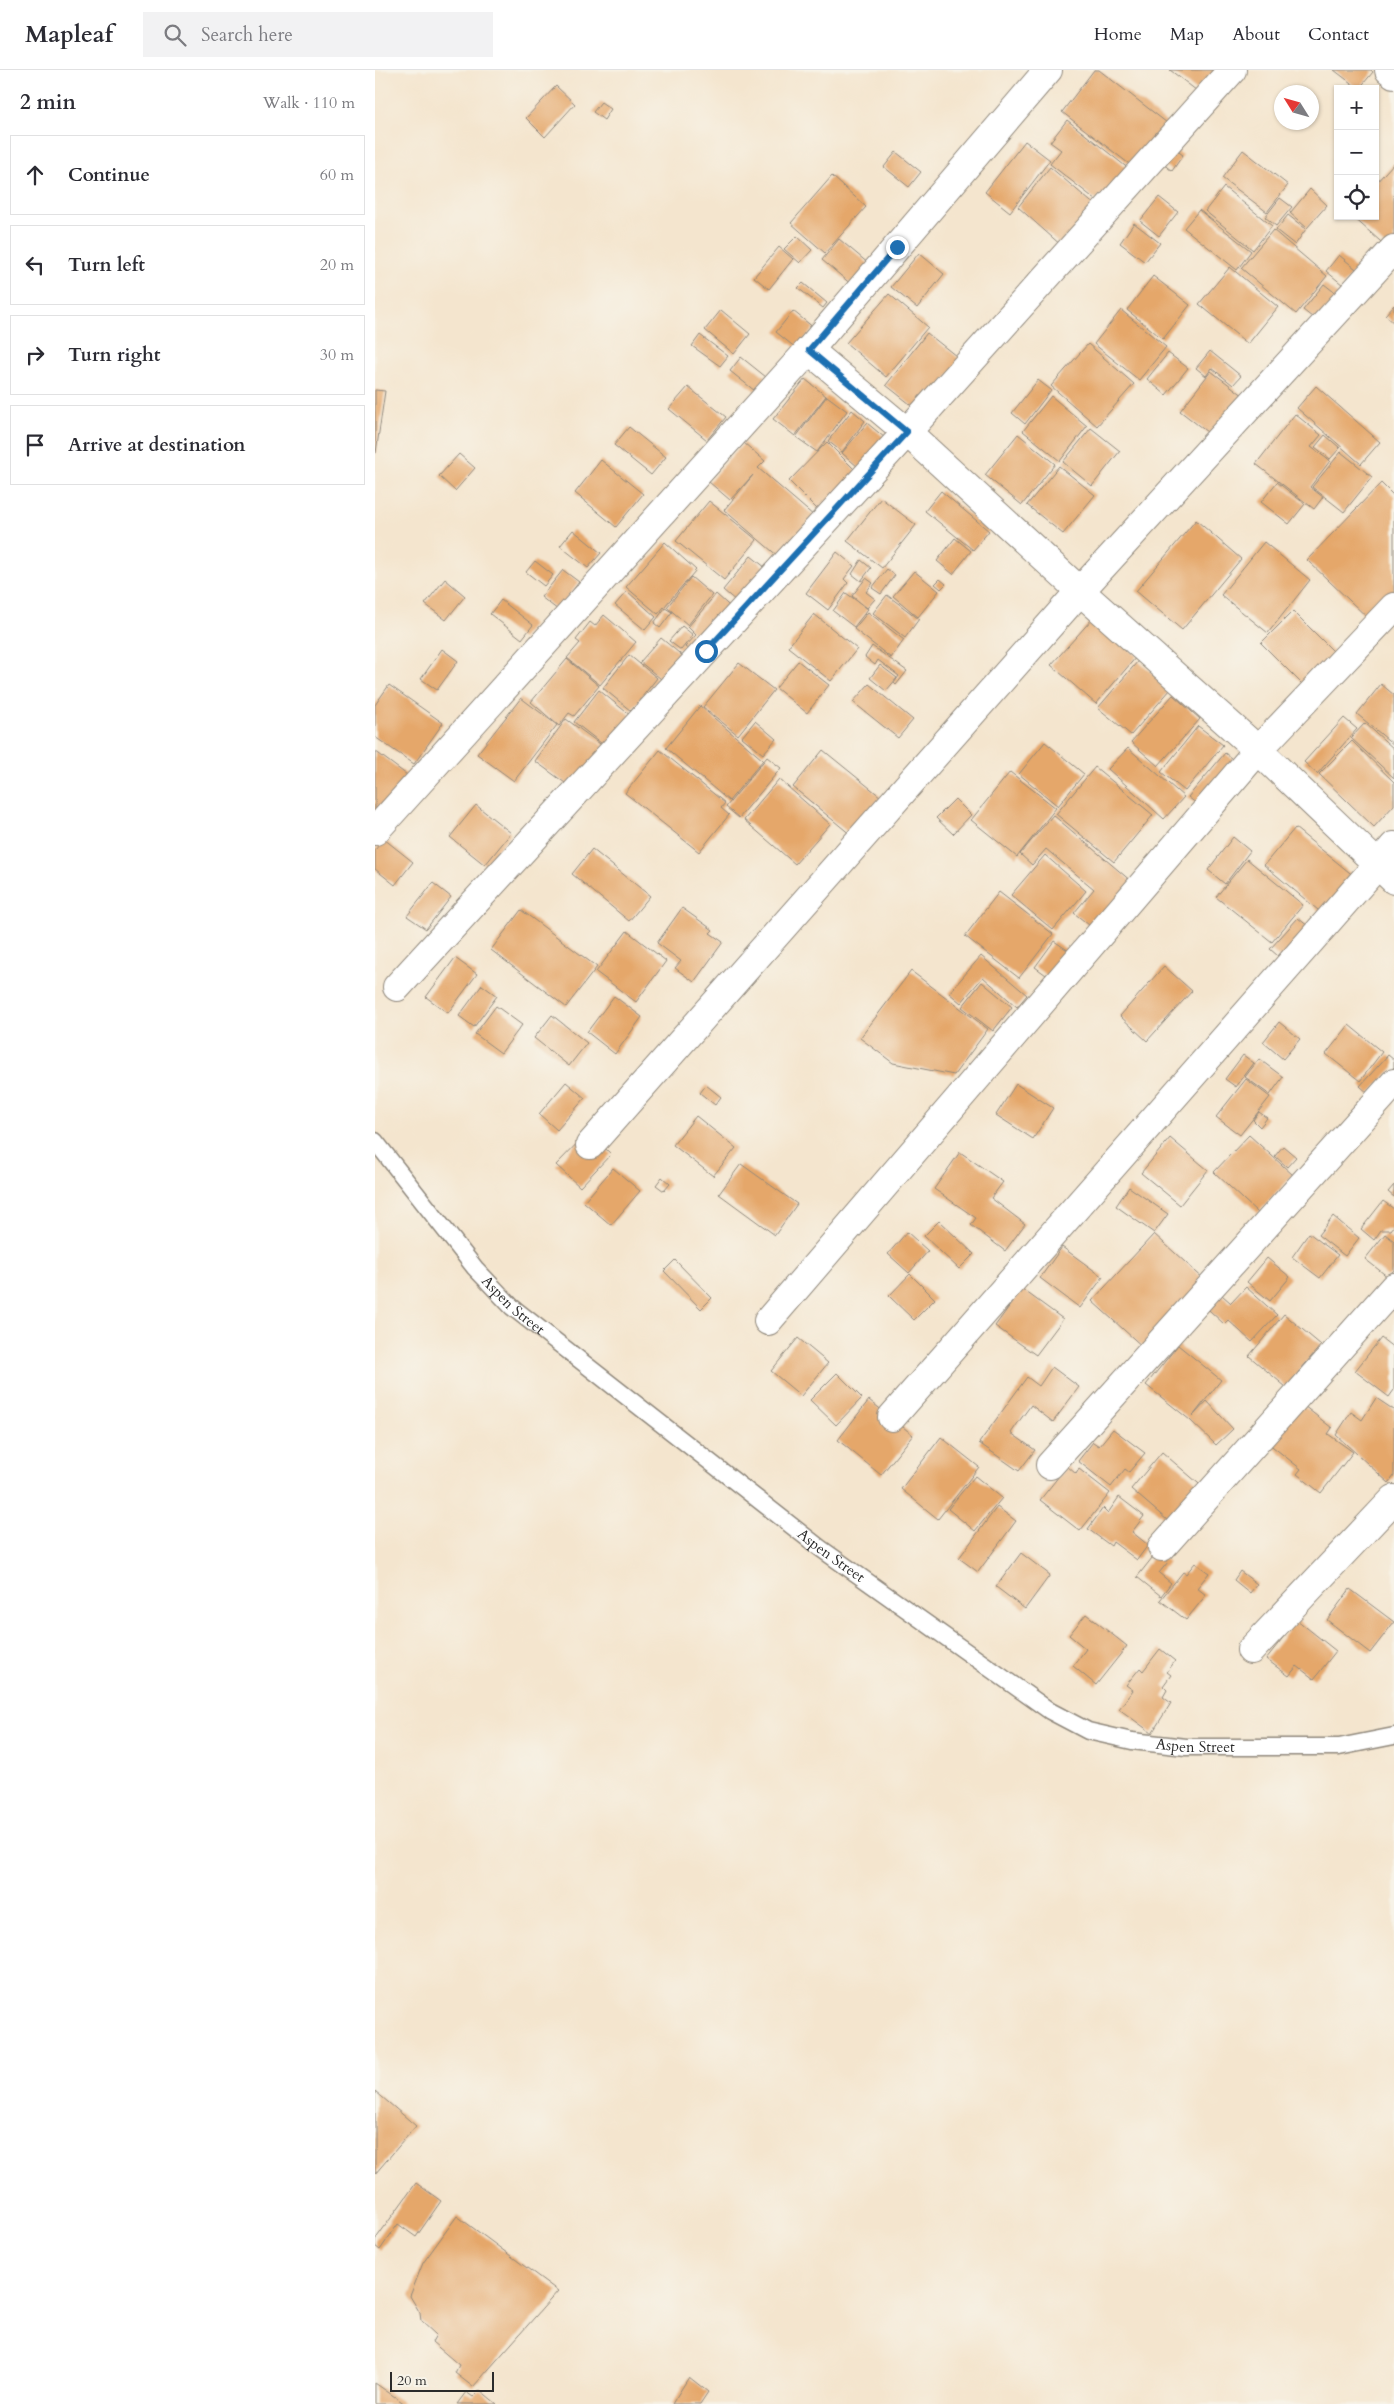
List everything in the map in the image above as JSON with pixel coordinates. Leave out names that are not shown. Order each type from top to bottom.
[{"type":"street","points":[[375,831],[809,350],[1048,70]]},
{"type":"street","points":[[397,988],[907,432],[1232,70]]},
{"type":"street","points":[[1389,70],[1394,74]]},
{"type":"street","points":[[590,1145],[1080,591],[1394,249]]},
{"type":"street","points":[[809,350],[907,432],[1080,591],[1389,864],[892,1417]]},
{"type":"street","points":[[769,1321],[1259,750],[1394,607]]},
{"type":"street","points":[[1049,1465],[1394,1083]]},
{"type":"street","points":[[1163,1547],[1394,1287]]},
{"type":"street","points":[[1251,1650],[1394,1499]]},
{"type":"lane","name":"Aspen Street","points":[[375,1141],[475,1268],[512,1307],[820,1548],[1050,1711],[1088,1731],[1132,1741],[1186,1747],[1339,1747],[1394,1736]]},
{"type":"building","points":[[1094,70],[1099,70],[1171,126],[1137,170],[1062,112]]},
{"type":"building","points":[[1170,70],[1220,70],[1201,94]]},
{"type":"building","points":[[1334,70],[1371,70],[1373,72],[1362,85],[1354,85]]},
{"type":"building","points":[[556,86],[575,104],[545,137],[526,118]]},
{"type":"building","points":[[601,102],[611,109],[604,120],[593,112]]},
{"type":"building","points":[[1067,120],[1134,173],[1111,202],[1102,194],[1096,200],[1050,164],[1061,150],[1050,142]]},
{"type":"building","points":[[1025,141],[1050,160],[1010,212],[985,192]]},
{"type":"building","points":[[1173,148],[1183,155],[1172,171],[1162,163]]},
{"type":"building","points":[[1243,150],[1288,185],[1267,212],[1222,178]]},
{"type":"building","points":[[896,152],[921,172],[909,187],[884,167]]},
{"type":"building","points":[[1394,163],[1394,243],[1389,249],[1356,220],[1379,220],[1379,180]]},
{"type":"building","points":[[1050,167],[1097,207],[1062,246],[1018,207]]},
{"type":"building","points":[[832,176],[866,207],[825,253],[791,223]]},
{"type":"building","points":[[1224,187],[1272,226],[1253,250],[1205,211]]},
{"type":"building","points":[[1310,189],[1327,205],[1307,228],[1290,213]]},
{"type":"building","points":[[1159,197],[1178,212],[1159,236],[1140,221]]},
{"type":"building","points":[[1280,198],[1292,207],[1276,226],[1265,217]]},
{"type":"building","points":[[1199,210],[1251,251],[1237,270],[1184,228]]},
{"type":"building","points":[[1288,215],[1306,229],[1295,245],[1276,230]]},
{"type":"building","points":[[1134,223],[1160,243],[1145,262],[1120,243]]},
{"type":"building","points":[[1273,230],[1327,276],[1296,314],[1241,268]]},
{"type":"building","points":[[797,236],[812,250],[800,263],[784,249]]},
{"type":"building","points":[[839,239],[869,264],[852,285],[822,260]]},
{"type":"building","points":[[779,247],[793,259],[769,289],[754,277]]},
{"type":"building","points":[[919,253],[944,274],[917,308],[891,287]]},
{"type":"building","points":[[1339,255],[1356,269],[1343,285],[1326,271]]},
{"type":"building","points":[[1230,267],[1278,307],[1248,344],[1199,304]]},
{"type":"building","points":[[1153,276],[1190,305],[1163,339],[1127,310]]},
{"type":"building","points":[[803,283],[827,303],[823,308],[798,288]]},
{"type":"building","points":[[1324,284],[1338,295],[1317,321],[1303,310]]},
{"type":"building","points":[[889,294],[928,327],[886,377],[846,343]]},
{"type":"building","points":[[1394,305],[1394,323],[1385,315]]},
{"type":"building","points":[[721,310],[750,334],[734,354],[705,330]]},
{"type":"building","points":[[1121,310],[1166,347],[1139,380],[1094,344]]},
{"type":"building","points":[[793,311],[814,328],[797,349],[776,332]]},
{"type":"building","points":[[927,333],[961,360],[920,412],[886,385]]},
{"type":"building","points":[[700,335],[728,356],[720,366],[692,346]]},
{"type":"building","points":[[1088,344],[1134,384],[1097,426],[1051,386]]},
{"type":"building","points":[[1210,351],[1241,376],[1233,385],[1212,368],[1206,376],[1196,368]]},
{"type":"building","points":[[1168,353],[1188,368],[1166,395],[1147,379]]},
{"type":"building","points":[[741,357],[766,377],[755,391],[730,371]]},
{"type":"building","points":[[1211,371],[1248,399],[1216,439],[1180,411]]},
{"type":"building","points":[[805,379],[826,396],[795,436],[773,419]]},
{"type":"building","points":[[1038,380],[1051,390],[1025,424],[1012,413]]},
{"type":"building","points":[[1316,386],[1380,442],[1361,464],[1297,408]]},
{"type":"building","points":[[688,387],[726,417],[707,440],[669,409]]},
{"type":"building","points":[[375,390],[385,391],[376,453],[375,453]]},
{"type":"building","points":[[827,396],[847,411],[817,452],[796,437]]},
{"type":"building","points":[[1051,396],[1087,426],[1060,461],[1023,431]]},
{"type":"building","points":[[852,410],[865,421],[842,452],[828,441]]},
{"type":"building","points":[[1295,414],[1321,435],[1311,447],[1330,461],[1310,487],[1323,497],[1314,509],[1256,464]]},
{"type":"building","points":[[867,423],[891,443],[866,474],[842,453]]},
{"type":"building","points":[[629,427],[666,457],[651,475],[614,445]]},
{"type":"building","points":[[1091,428],[1120,451],[1092,486],[1063,462]]},
{"type":"building","points":[[1018,434],[1055,464],[1022,505],[985,475]]},
{"type":"building","points":[[1325,435],[1340,448],[1330,459],[1315,447]]},
{"type":"building","points":[[827,442],[859,474],[821,513],[789,481]]},
{"type":"building","points":[[744,443],[765,461],[758,468],[821,522],[786,563],[724,510],[753,475],[730,500],[709,482]]},
{"type":"building","points":[[1341,452],[1372,477],[1344,512],[1312,487]]},
{"type":"building","points":[[459,454],[475,468],[455,491],[439,476]]},
{"type":"building","points":[[601,460],[643,494],[616,527],[575,493]]},
{"type":"building","points":[[1059,466],[1095,495],[1063,534],[1027,505]]},
{"type":"building","points":[[1277,482],[1305,504],[1289,524],[1261,502]]},
{"type":"building","points":[[1381,483],[1394,496],[1394,597],[1371,621],[1307,560]]},
{"type":"building","points":[[941,491],[989,531],[973,550],[925,511]]},
{"type":"building","points":[[881,498],[916,525],[882,568],[847,541]]},
{"type":"building","points":[[709,501],[757,540],[724,580],[676,541]]},
{"type":"building","points":[[1196,520],[1241,559],[1182,630],[1136,591]]},
{"type":"building","points":[[573,530],[601,553],[588,568],[560,546]]},
{"type":"building","points":[[955,538],[971,551],[953,574],[937,561]]},
{"type":"building","points":[[665,542],[696,570],[658,614],[626,587]]},
{"type":"building","points":[[1264,542],[1310,580],[1268,633],[1221,595]]},
{"type":"building","points":[[837,552],[854,566],[844,579],[848,583],[828,610],[806,593]]},
{"type":"building","points":[[751,556],[771,572],[743,607],[723,590]]},
{"type":"building","points":[[861,560],[871,568],[861,581],[852,574]]},
{"type":"building","points":[[535,561],[553,575],[544,586],[526,572]]},
{"type":"building","points":[[887,569],[895,575],[881,594],[872,588]]},
{"type":"building","points":[[563,570],[579,582],[558,610],[541,597]]},
{"type":"building","points":[[914,571],[939,591],[918,617],[893,596]]},
{"type":"building","points":[[691,577],[712,595],[688,625],[667,607]]},
{"type":"building","points":[[866,578],[873,583],[866,592],[875,599],[867,608],[852,596]]},
{"type":"building","points":[[445,579],[465,596],[446,620],[425,604]]},
{"type":"building","points":[[940,579],[946,584],[941,589],[935,584]]},
{"type":"building","points":[[627,591],[656,617],[645,630],[615,605]]},
{"type":"building","points":[[846,593],[868,609],[854,627],[833,611]]},
{"type":"building","points":[[716,594],[737,613],[697,657],[685,647],[696,635],[688,627]]},
{"type":"building","points":[[887,595],[919,619],[905,638],[873,613]]},
{"type":"building","points":[[501,600],[533,625],[522,639],[490,614]]},
{"type":"building","points":[[665,608],[672,612],[660,628],[654,623]]},
{"type":"building","points":[[1293,611],[1340,658],[1308,690],[1261,643]]},
{"type":"building","points":[[868,612],[904,640],[891,658],[854,629]]},
{"type":"building","points":[[814,614],[857,649],[831,681],[788,647]]},
{"type":"building","points":[[604,615],[636,642],[600,685],[567,658],[580,643],[576,640],[590,622],[595,626]]},
{"type":"building","points":[[1093,618],[1137,656],[1096,704],[1051,665]]},
{"type":"building","points":[[682,626],[693,635],[681,650],[669,641]]},
{"type":"building","points":[[661,638],[691,663],[671,687],[640,662]]},
{"type":"building","points":[[872,646],[907,671],[896,685],[894,683],[899,676],[878,660],[875,665],[865,657]]},
{"type":"building","points":[[442,649],[458,661],[437,690],[421,679]]},
{"type":"building","points":[[629,655],[657,678],[631,711],[603,688]]},
{"type":"building","points":[[567,659],[599,686],[574,716],[569,713],[559,726],[531,702]]},
{"type":"building","points":[[798,661],[829,685],[807,713],[776,688]]},
{"type":"building","points":[[1138,661],[1171,689],[1131,735],[1098,708]]},
{"type":"building","points":[[739,663],[774,690],[738,735],[703,707]]},
{"type":"building","points":[[880,665],[897,678],[886,691],[870,678]]},
{"type":"building","points":[[869,684],[913,720],[898,738],[853,702]]},
{"type":"building","points":[[1381,684],[1394,695],[1394,745],[1357,714]]},
{"type":"building","points":[[389,685],[443,723],[414,764],[375,737],[375,705]]},
{"type":"building","points":[[599,690],[631,716],[606,747],[574,722]]},
{"type":"building","points":[[1173,695],[1200,719],[1158,766],[1131,742]]},
{"type":"building","points":[[521,698],[557,725],[514,781],[477,754]]},
{"type":"building","points":[[700,706],[763,760],[729,801],[666,748]]},
{"type":"building","points":[[1344,718],[1357,729],[1317,774],[1304,762]]},
{"type":"building","points":[[566,719],[607,749],[576,791],[535,761]]},
{"type":"building","points":[[755,721],[776,739],[763,754],[742,737]]},
{"type":"building","points":[[1365,723],[1394,749],[1394,778],[1351,738]]},
{"type":"building","points":[[1198,726],[1223,745],[1185,791],[1161,772]]},
{"type":"building","points":[[1352,741],[1394,782],[1394,805],[1374,827],[1319,774]]},
{"type":"building","points":[[1045,742],[1084,774],[1058,806],[1019,774]]},
{"type":"building","points":[[1128,748],[1184,797],[1164,819],[1108,769]]},
{"type":"building","points":[[660,750],[725,803],[721,808],[729,815],[699,852],[625,793]]},
{"type":"building","points":[[823,750],[881,797],[851,835],[793,787]]},
{"type":"building","points":[[375,751],[407,775],[375,817]]},
{"type":"building","points":[[1225,753],[1238,764],[1202,808],[1188,797]]},
{"type":"building","points":[[767,757],[781,768],[739,818],[726,807]]},
{"type":"building","points":[[1095,767],[1153,815],[1114,862],[1056,814]]},
{"type":"building","points":[[1010,772],[1056,808],[1017,857],[971,820]]},
{"type":"building","points":[[779,779],[830,824],[795,864],[744,820]]},
{"type":"building","points":[[955,799],[971,815],[953,834],[936,818]]},
{"type":"building","points":[[476,805],[511,833],[485,865],[450,837]]},
{"type":"building","points":[[1053,815],[1138,887],[1099,933],[1074,913],[1094,889],[1046,849],[1032,865],[1020,854]]},
{"type":"building","points":[[1295,828],[1355,877],[1324,915],[1264,865]]},
{"type":"building","points":[[1233,837],[1250,851],[1225,884],[1208,870]]},
{"type":"building","points":[[384,839],[413,862],[395,885],[375,869],[375,850]]},
{"type":"building","points":[[592,849],[650,896],[629,921],[572,874]]},
{"type":"building","points":[[1045,855],[1086,891],[1053,930],[1011,895]]},
{"type":"building","points":[[1247,859],[1303,905],[1272,942],[1216,897]]},
{"type":"building","points":[[433,883],[451,897],[426,929],[407,916]]},
{"type":"building","points":[[999,892],[1053,934],[1019,978],[965,936]]},
{"type":"building","points":[[682,908],[713,930],[710,933],[723,942],[694,982],[675,968],[681,961],[657,943]]},
{"type":"building","points":[[521,910],[597,967],[566,1007],[491,950]]},
{"type":"building","points":[[1298,918],[1314,931],[1286,963],[1270,949]]},
{"type":"building","points":[[627,931],[666,961],[636,1002],[596,972]]},
{"type":"building","points":[[1054,941],[1072,953],[1053,980],[1035,967]]},
{"type":"building","points":[[981,956],[1027,995],[1017,1007],[983,977],[961,1003],[949,993]]},
{"type":"building","points":[[455,958],[477,974],[448,1013],[426,997]]},
{"type":"building","points":[[1164,966],[1192,991],[1147,1041],[1120,1016]]},
{"type":"building","points":[[911,971],[988,1029],[954,1075],[893,1063],[860,1038]]},
{"type":"building","points":[[982,982],[1012,1007],[993,1031],[962,1007]]},
{"type":"building","points":[[482,985],[497,996],[474,1027],[459,1016]]},
{"type":"building","points":[[614,996],[642,1017],[615,1054],[587,1032]]},
{"type":"building","points":[[496,1006],[522,1025],[501,1053],[475,1034]]},
{"type":"building","points":[[552,1015],[587,1043],[569,1066],[534,1038]]},
{"type":"building","points":[[1279,1022],[1300,1039],[1283,1059],[1263,1042]]},
{"type":"building","points":[[1349,1025],[1382,1052],[1360,1081],[1326,1054]]},
{"type":"building","points":[[1243,1055],[1254,1063],[1236,1087],[1225,1079]]},
{"type":"building","points":[[1388,1055],[1394,1060],[1394,1067],[1369,1094],[1360,1086]]},
{"type":"building","points":[[1259,1059],[1283,1077],[1270,1095],[1245,1077]]},
{"type":"building","points":[[1246,1079],[1270,1097],[1240,1135],[1216,1117]]},
{"type":"building","points":[[566,1082],[585,1098],[557,1130],[539,1114]]},
{"type":"building","points":[[1016,1084],[1053,1108],[1033,1139],[996,1115]]},
{"type":"building","points":[[706,1085],[721,1097],[715,1105],[700,1093]]},
{"type":"building","points":[[1259,1112],[1267,1118],[1260,1127],[1253,1120]]},
{"type":"building","points":[[696,1116],[736,1148],[713,1176],[673,1145]]},
{"type":"building","points":[[588,1132],[611,1154],[580,1187],[556,1165]]},
{"type":"building","points":[[1249,1135],[1293,1175],[1258,1213],[1214,1172]]},
{"type":"building","points":[[1170,1138],[1208,1170],[1180,1205],[1141,1173]]},
{"type":"building","points":[[1283,1146],[1296,1157],[1287,1167],[1275,1156]]},
{"type":"building","points":[[960,1152],[1003,1182],[991,1198],[1025,1224],[1005,1251],[971,1225],[976,1218],[934,1189]]},
{"type":"building","points":[[741,1164],[797,1204],[775,1235],[719,1194]]},
{"type":"building","points":[[613,1168],[640,1191],[611,1225],[584,1202]]},
{"type":"building","points":[[662,1177],[670,1184],[664,1191],[656,1185]]},
{"type":"building","points":[[1394,1185],[1394,1197],[1388,1192]]},
{"type":"building","points":[[1129,1187],[1168,1214],[1154,1233],[1116,1206]]},
{"type":"building","points":[[1383,1201],[1394,1209],[1394,1226],[1391,1230],[1381,1230],[1374,1240],[1361,1229]]},
{"type":"building","points":[[1333,1216],[1359,1238],[1345,1256],[1318,1235]]},
{"type":"building","points":[[939,1221],[974,1254],[959,1269],[924,1236]]},
{"type":"building","points":[[907,1232],[928,1251],[909,1273],[888,1254]]},
{"type":"building","points":[[1309,1233],[1338,1255],[1320,1278],[1292,1257]]},
{"type":"building","points":[[1154,1234],[1206,1281],[1144,1348],[1092,1301]]},
{"type":"building","points":[[1385,1234],[1394,1241],[1394,1270],[1388,1277],[1365,1259]]},
{"type":"building","points":[[1062,1247],[1103,1277],[1080,1308],[1040,1278]]},
{"type":"building","points":[[1267,1258],[1290,1277],[1270,1301],[1247,1282]]},
{"type":"building","points":[[675,1260],[712,1298],[701,1309],[664,1271]]},
{"type":"building","points":[[910,1274],[935,1299],[914,1320],[889,1296]]},
{"type":"building","points":[[1246,1287],[1277,1315],[1252,1342],[1228,1320],[1224,1324],[1209,1310],[1222,1295],[1231,1303]]},
{"type":"building","points":[[1022,1289],[1063,1319],[1036,1355],[995,1326]]},
{"type":"building","points":[[1284,1314],[1321,1345],[1286,1387],[1249,1356]]},
{"type":"building","points":[[798,1338],[828,1363],[801,1396],[771,1371]]},
{"type":"building","points":[[1381,1338],[1394,1348],[1394,1390],[1389,1397],[1355,1371]]},
{"type":"building","points":[[1178,1345],[1221,1380],[1193,1416],[1207,1401],[1233,1429],[1216,1445],[1190,1420],[1146,1385]]},
{"type":"building","points":[[1052,1367],[1079,1387],[1053,1422],[1031,1405],[1020,1420],[1011,1433],[1035,1450],[1019,1471],[979,1443],[1027,1377],[1039,1386]]},
{"type":"building","points":[[837,1373],[862,1398],[836,1425],[810,1400]]},
{"type":"building","points":[[1376,1398],[1394,1410],[1394,1476],[1389,1483],[1336,1435],[1351,1412],[1362,1420]]},
{"type":"building","points":[[869,1400],[913,1435],[881,1475],[838,1440]]},
{"type":"building","points":[[1299,1402],[1332,1428],[1328,1434],[1353,1452],[1321,1493],[1297,1474],[1301,1469],[1268,1443]]},
{"type":"building","points":[[1113,1429],[1145,1453],[1129,1472],[1125,1469],[1111,1487],[1078,1461],[1093,1442],[1099,1446]]},
{"type":"building","points":[[941,1437],[979,1467],[938,1519],[901,1489]]},
{"type":"building","points":[[1162,1452],[1205,1489],[1174,1526],[1131,1489]]},
{"type":"building","points":[[1067,1466],[1076,1474],[1079,1469],[1110,1493],[1080,1531],[1040,1500]]},
{"type":"building","points":[[975,1476],[1002,1498],[975,1531],[948,1509]]},
{"type":"building","points":[[1119,1497],[1144,1516],[1132,1532],[1148,1545],[1137,1560],[1113,1542],[1111,1546],[1088,1529],[1103,1508],[1108,1513]]},
{"type":"building","points":[[997,1507],[1016,1521],[978,1572],[959,1558]]},
{"type":"building","points":[[1021,1553],[1050,1575],[1025,1609],[996,1587]]},
{"type":"building","points":[[1156,1553],[1168,1562],[1159,1573],[1171,1583],[1161,1596],[1137,1577]]},
{"type":"building","points":[[1195,1563],[1209,1573],[1197,1588],[1206,1595],[1186,1620],[1160,1600],[1183,1572],[1186,1574]]},
{"type":"building","points":[[1240,1571],[1257,1584],[1250,1593],[1234,1580]]},
{"type":"building","points":[[1350,1589],[1394,1622],[1370,1653],[1327,1620]]},
{"type":"building","points":[[1086,1614],[1127,1646],[1096,1685],[1073,1666],[1086,1649],[1069,1635]]},
{"type":"building","points":[[1297,1620],[1336,1651],[1314,1679],[1297,1666],[1289,1676],[1266,1659]]},
{"type":"building","points":[[1160,1649],[1175,1661],[1167,1672],[1171,1675],[1163,1686],[1167,1690],[1163,1697],[1171,1703],[1152,1733],[1119,1709],[1133,1690],[1126,1685],[1140,1668],[1143,1671]]},
{"type":"building","points":[[375,2091],[416,2126],[375,2174]]},
{"type":"building","points":[[416,2183],[441,2201],[416,2237],[398,2224],[380,2250],[375,2246],[375,2240]]},
{"type":"building","points":[[457,2216],[558,2291],[473,2387],[455,2373],[459,2365],[432,2342],[436,2335],[421,2321],[420,2313],[410,2296],[423,2263]]},
{"type":"building","points":[[689,2377],[708,2392],[700,2404],[672,2404]]},
{"type":"building","points":[[375,2383],[405,2404],[375,2404]]},
{"type":"building","points":[[480,2390],[497,2404],[457,2404],[466,2392],[473,2397]]},
{"type":"route","points":[[706,651],[907,432],[809,350],[897,247]]}]
